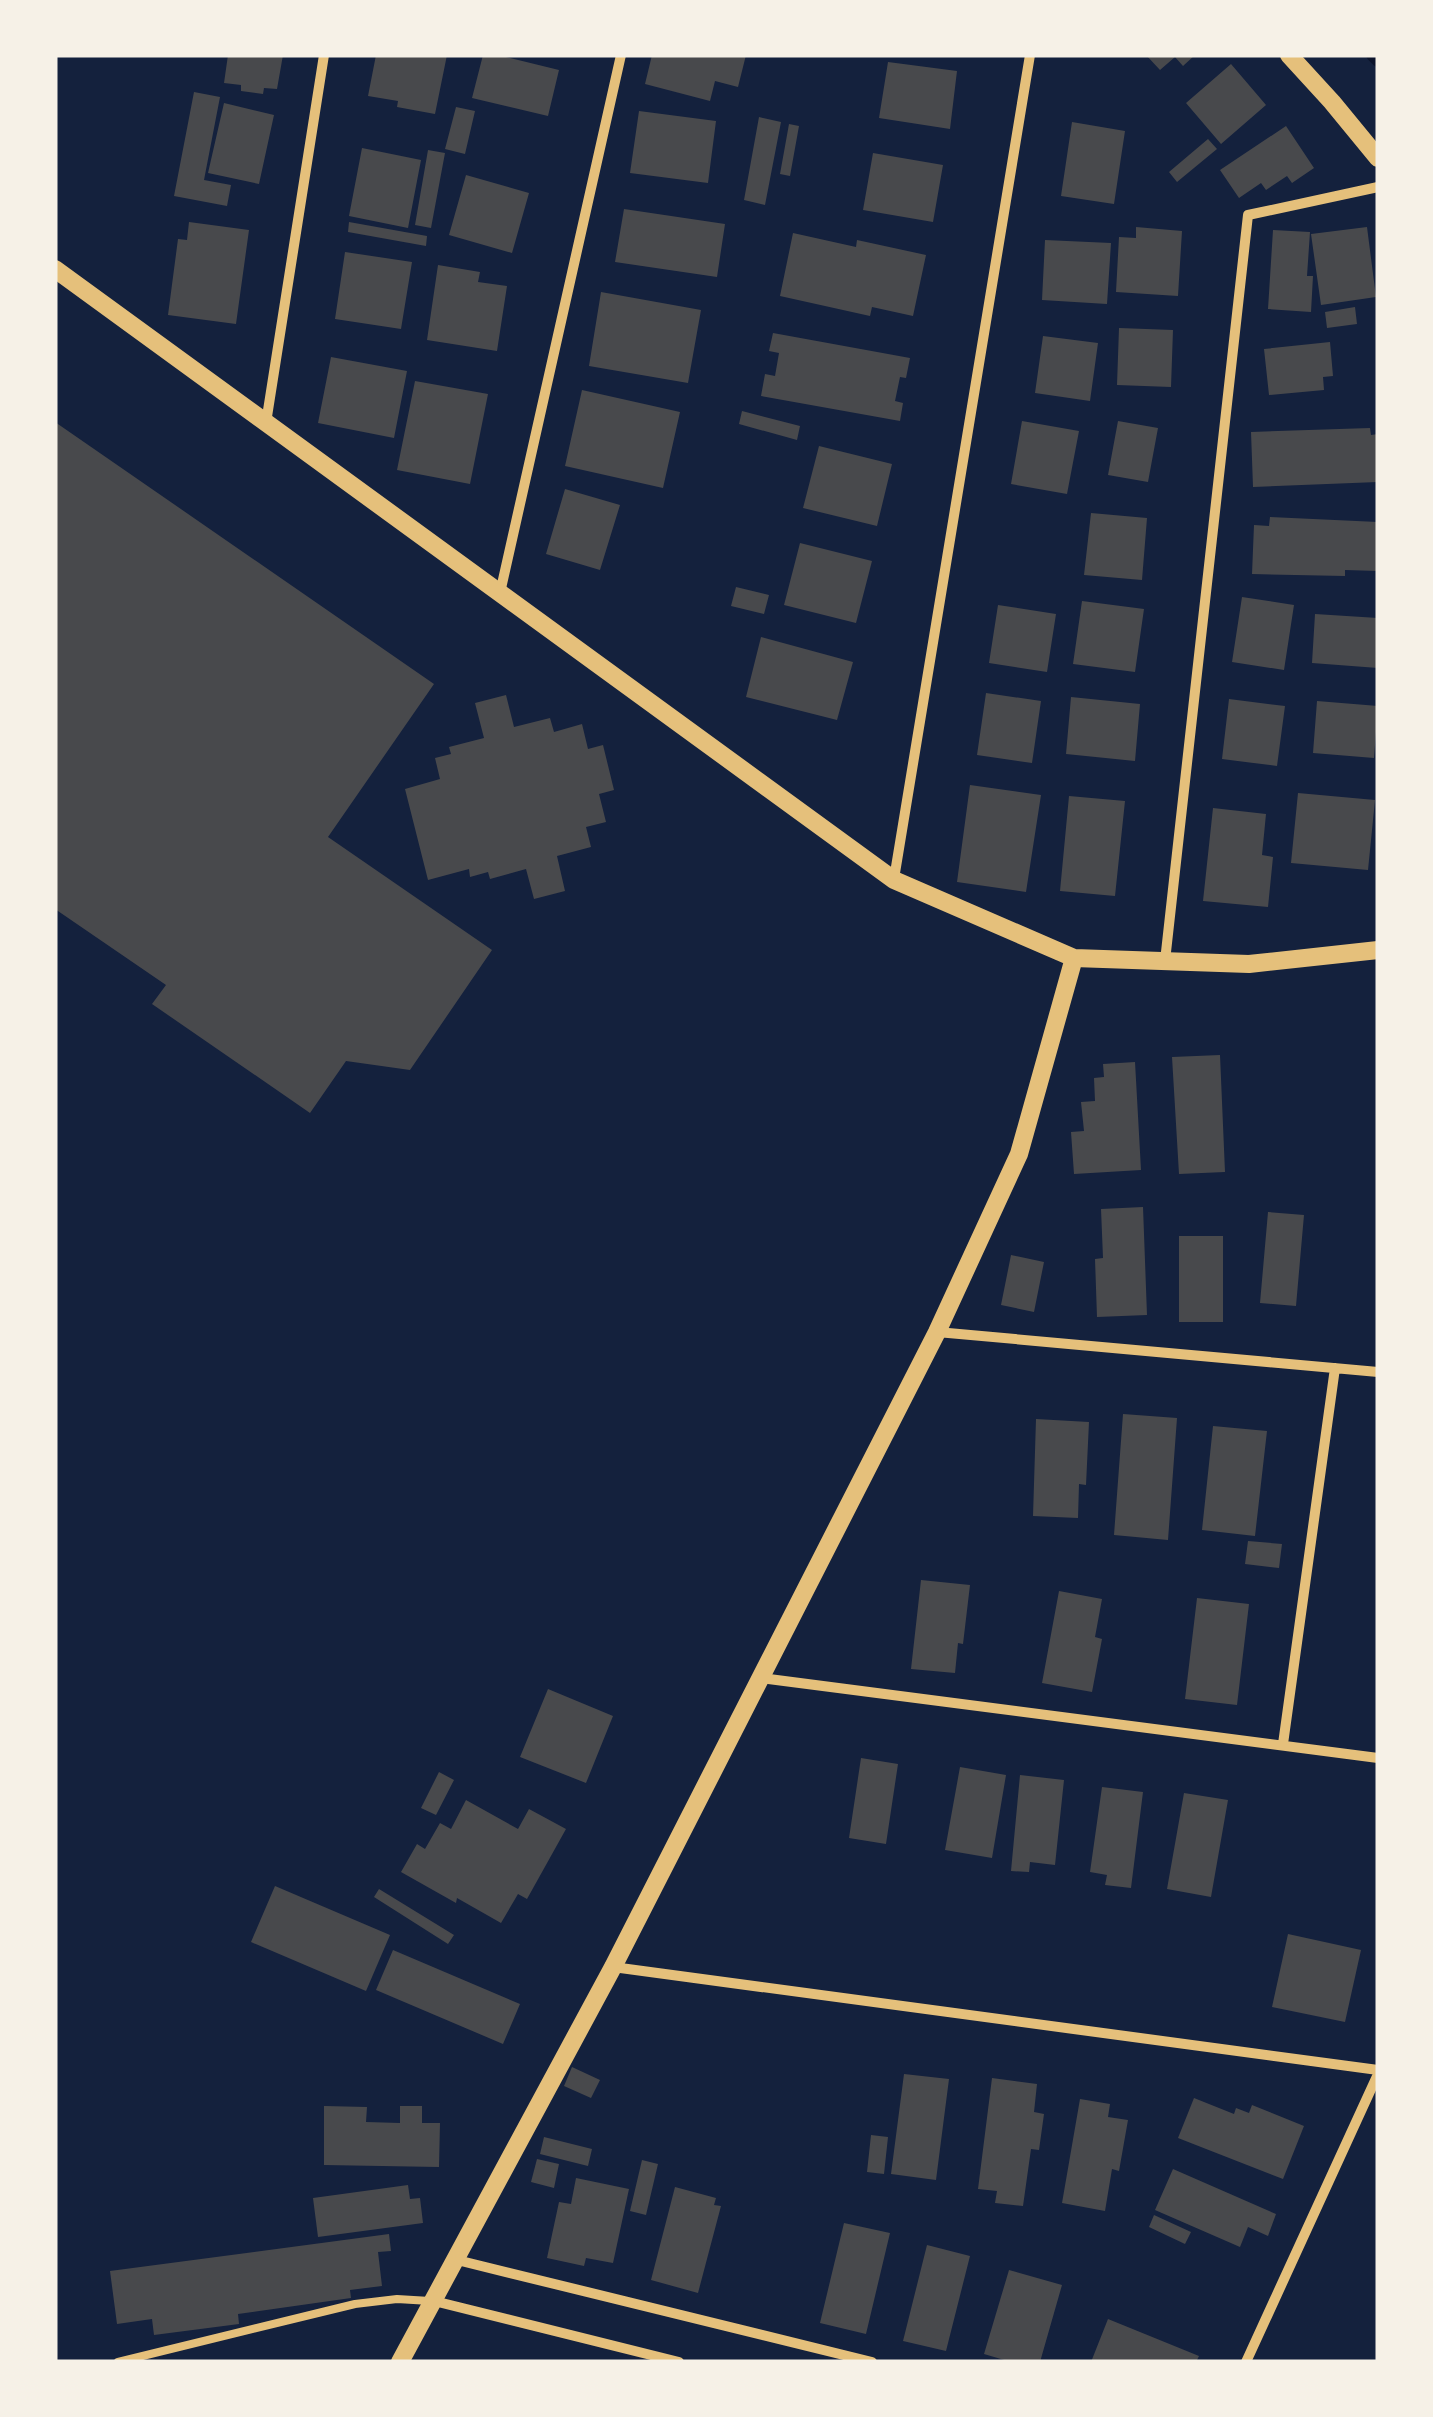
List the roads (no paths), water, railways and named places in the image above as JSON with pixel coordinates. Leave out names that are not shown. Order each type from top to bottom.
[{"type":"street","points":[[266,424],[324,55]]},
{"type":"street","points":[[500,593],[620,55]]},
{"type":"street","points":[[894,880],[1030,55]]},
{"type":"street","points":[[1288,55],[1378,158]]},
{"type":"street","points":[[1165,961],[1248,215],[1378,187]]},
{"type":"street","points":[[55,269],[894,880],[1074,958],[1249,964],[1378,950]]},
{"type":"street","points":[[400,2362],[614,1967],[936,1332],[1019,1154],[1074,958]]},
{"type":"street","points":[[936,1332],[1378,1372]]},
{"type":"street","points":[[1284,1744],[1335,1368]]},
{"type":"street","points":[[760,1678],[1378,1758]]},
{"type":"street","points":[[614,1967],[1378,2072],[1246,2362]]},
{"type":"street","points":[[457,2260],[872,2362]]},
{"type":"street","points":[[434,2301],[679,2362]]},
{"type":"lane","points":[[118,2362],[355,2304],[397,2299],[434,2301]]},
{"type":"waterway","points":[[1372,55],[1378,61]]}]
